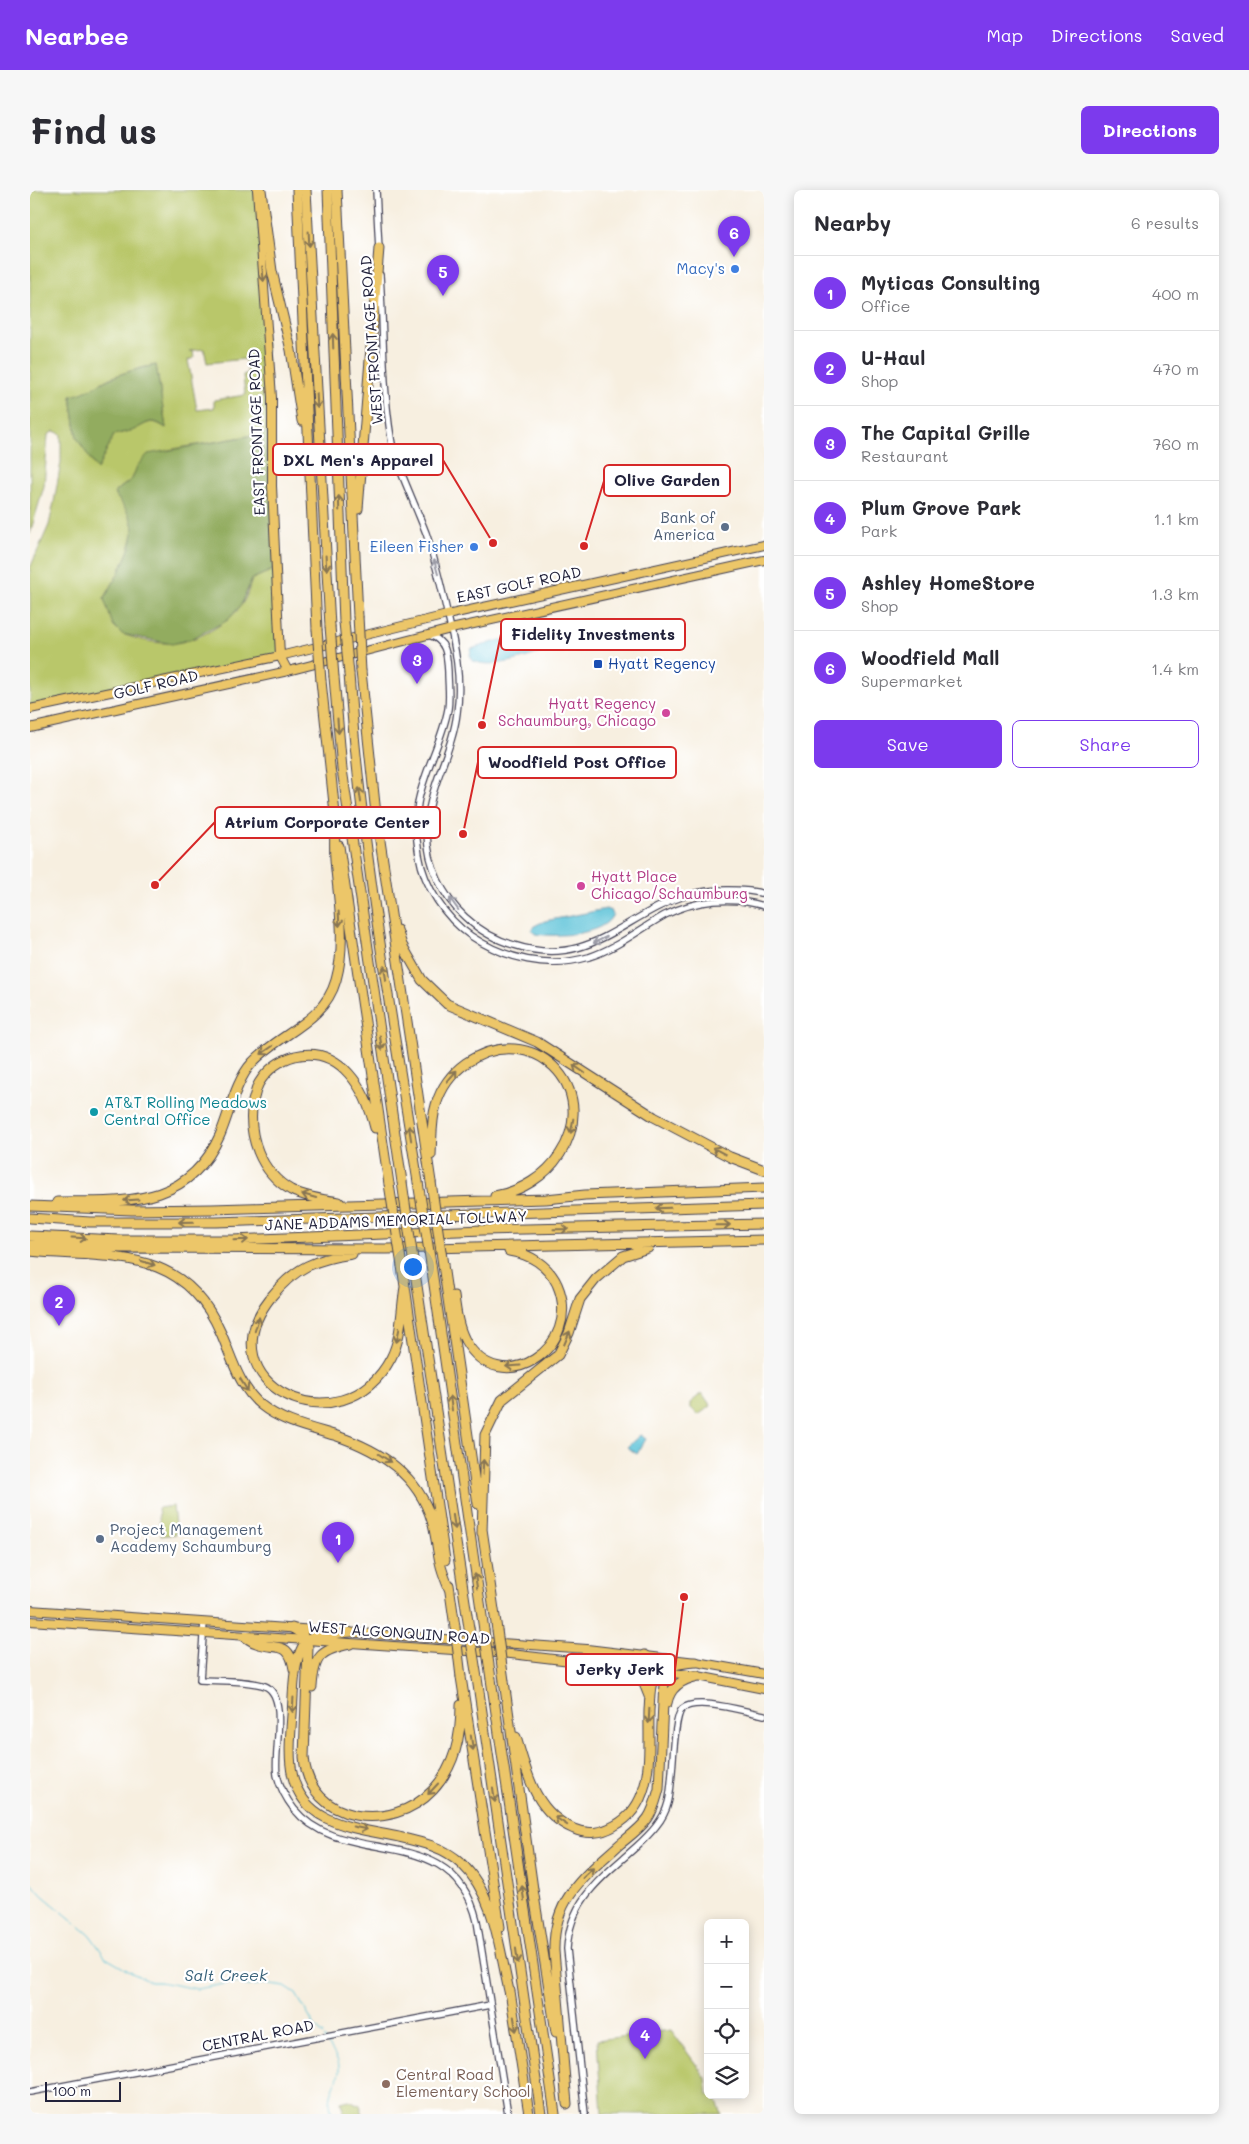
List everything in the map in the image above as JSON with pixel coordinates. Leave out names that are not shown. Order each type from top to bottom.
[{"type":"highway","points":[[259,190],[272,271],[292,350],[309,468]]},
{"type":"highway","points":[[297,190],[317,629],[335,818],[462,1677],[529,2114]]},
{"type":"highway","points":[[306,190],[330,626],[342,769],[414,1266],[541,2114]]},
{"type":"highway","points":[[328,190],[344,622],[356,771],[379,936],[431,1264],[555,2114]]},
{"type":"highway","points":[[337,190],[361,670],[375,805],[444,1266],[533,1890],[569,2114]]},
{"type":"highway","points":[[355,554],[379,248]]},
{"type":"highway","points":[[30,1204],[125,1201],[145,1198],[178,1185],[201,1165],[219,1137],[250,1064],[311,1019],[326,1002],[336,981],[340,963],[340,943],[334,858],[335,818]]},
{"type":"highway","points":[[388,899],[406,952],[422,980],[447,1004],[538,1042],[654,1117],[730,1158],[764,1170]]},
{"type":"highway","points":[[431,1177],[433,1116],[436,1104],[445,1085],[456,1072],[474,1057],[504,1048],[530,1051],[545,1058],[561,1074],[571,1096],[573,1120],[564,1147],[551,1166],[534,1181],[507,1193],[475,1201]]},
{"type":"highway","points":[[374,1205],[311,1197],[292,1190],[272,1174],[259,1154],[252,1127],[251,1111],[258,1084],[272,1068],[288,1058],[314,1055],[326,1057],[337,1062],[355,1080],[369,1107],[386,1168]]},
{"type":"highway","points":[[30,1204],[150,1210],[374,1205],[764,1188]]},
{"type":"highway","name":"JANE ADDAMS MEMORIAL TOLLWAY","points":[[30,1218],[90,1222],[207,1222],[764,1205]]},
{"type":"highway","name":"JANE ADDAMS MEMORIAL TOLLWAY","points":[[30,1236],[119,1240],[233,1240],[483,1230],[764,1224]]},
{"type":"highway","points":[[482,1533],[485,1435],[502,1400],[558,1355],[569,1333],[580,1299],[596,1278],[613,1262],[639,1250],[709,1247],[754,1240]]},
{"type":"highway","points":[[30,1245],[122,1248],[387,1249],[764,1240]]},
{"type":"highway","points":[[444,1266],[451,1283],[462,1332],[467,1344],[478,1356],[488,1362],[504,1367],[526,1365],[537,1359],[551,1345],[562,1323],[561,1298],[554,1279],[544,1266],[523,1253],[474,1246]]},
{"type":"highway","points":[[387,1249],[319,1260],[302,1268],[286,1281],[267,1303],[256,1322],[252,1344],[259,1368],[270,1385],[300,1402],[334,1401],[358,1392],[375,1380],[391,1358],[399,1334],[405,1287]]},
{"type":"highway","points":[[30,1250],[122,1258],[143,1262],[171,1273],[188,1284],[209,1308],[240,1379],[250,1395],[261,1405],[283,1419],[348,1440],[374,1451],[395,1465],[411,1480],[429,1514],[440,1564],[450,1591]]},
{"type":"highway","points":[[292,1628],[302,1634],[308,1647],[305,1767],[313,1789],[321,1799],[334,1808],[357,1816],[371,1816],[396,1811],[428,1794],[450,1766],[460,1736],[462,1677]]},
{"type":"highway","points":[[349,1632],[311,1637],[298,1654],[290,1740],[290,1763],[294,1781],[301,1795],[311,1808],[332,1821],[430,1845],[450,1854],[462,1863],[481,1889],[493,1918],[510,1995]]},
{"type":"highway","points":[[246,1637],[256,1644],[276,1645],[284,1649],[291,1658],[295,1675]]},
{"type":"highway","points":[[306,1730],[311,1708],[314,1670],[318,1658],[327,1650],[350,1644]]},
{"type":"highway","points":[[567,2104],[554,1951],[557,1919],[564,1903],[580,1881],[636,1831],[651,1812],[659,1789],[664,1681],[656,1663],[645,1655]]},
{"type":"highway","points":[[508,1708],[528,1776],[541,1802],[551,1815],[581,1832],[595,1832],[608,1829],[634,1811],[640,1800],[646,1779],[650,1699],[653,1679],[661,1671],[671,1666],[696,1662]]},
{"type":"highway","points":[[624,1667],[643,1681],[650,1699]]},
{"type":"highway","points":[[663,1720],[668,1697],[672,1689],[682,1681],[698,1676]]},
{"type":"main road","name":"EAST FRONTAGE ROAD","points":[[259,190],[272,396],[272,486],[280,656],[288,671]]},
{"type":"main road","name":"EAST GOLF ROAD","points":[[280,656],[448,615],[764,545]]},
{"type":"main road","name":"EAST GOLF ROAD","points":[[288,671],[428,635],[764,560]]},
{"type":"main road","name":"GOLF ROAD","points":[[30,709],[280,656]]},
{"type":"main road","name":"GOLF ROAD","points":[[30,728],[288,671]]},
{"type":"main road","name":"WEST ALGONQUIN ROAD","points":[[30,1610],[645,1655],[764,1674]]},
{"type":"main road","name":"WEST ALGONQUIN ROAD","points":[[30,1621],[306,1642],[511,1654],[698,1676],[764,1689]]},
{"type":"street","name":"WEST FRONTAGE ROAD","points":[[376,190],[387,403],[391,443],[428,539],[448,615],[458,686],[457,712],[453,737],[430,798],[428,841],[431,858],[441,886],[458,911],[490,936],[508,944],[534,950],[558,951],[596,942],[654,910],[688,895],[717,890],[749,891],[764,894]]},
{"type":"street","points":[[428,635],[442,642],[446,651],[448,707],[439,741],[418,802],[417,840],[421,867],[431,890],[444,910],[462,930],[504,954],[529,960],[556,962],[589,957],[665,915],[688,906],[732,900],[764,906]]},
{"type":"street","points":[[204,1622],[200,1680],[256,1684],[266,1687],[271,1691],[278,1702],[277,1775],[285,1795],[303,1818],[327,1834],[425,1858],[453,1876],[464,1889],[475,1913],[508,2114]]},
{"type":"street","points":[[585,2114],[567,1949],[569,1933],[576,1910],[596,1883],[647,1837],[666,1810],[674,1773],[676,1720],[682,1710],[693,1704],[700,1703],[764,1715]]},
{"type":"street","name":"CENTRAL ROAD","points":[[30,2092],[490,2005]]},
{"type":"green space","points":[[30,190],[257,190],[271,432],[168,450],[114,493],[130,518],[133,535],[123,564],[104,599],[122,634],[153,642],[181,642],[201,636],[220,625],[244,601],[252,579],[275,569],[280,656],[30,709],[30,568],[49,525],[54,502],[61,462],[61,434],[54,431],[48,435],[44,486],[30,534]],"holes":[[[204,349],[207,363],[245,359],[248,373],[243,375],[245,395],[214,400],[214,408],[197,410],[188,360],[194,358],[193,351],[189,351]],[[156,365],[166,428],[153,422],[114,435],[97,469],[77,438],[71,397],[87,391],[110,378]]]},
{"type":"green space","points":[[156,365],[166,428],[157,423],[150,422],[134,430],[114,435],[97,470],[77,438],[71,396],[122,374]]},
{"type":"green space","points":[[271,432],[275,569],[252,579],[241,605],[228,620],[191,639],[172,644],[122,634],[113,625],[104,599],[127,554],[133,535],[133,527],[128,513],[114,493],[132,479],[137,466],[148,454]]},
{"type":"green space","points":[[702,1393],[711,1406],[698,1415],[690,1407],[690,1403]]},
{"type":"green space","points":[[173,1506],[176,1534],[161,1536],[158,1508]]},
{"type":"green space","points":[[671,2030],[704,2075],[704,2099],[716,2099],[722,2114],[602,2114],[597,2040]]},
{"type":"green space","points":[[349,2100],[360,2105],[363,2114],[344,2114],[341,2102]]},
{"type":"water","points":[[542,636],[553,639],[556,643],[553,649],[513,661],[492,664],[473,661],[470,655],[471,649],[500,640]]},
{"type":"water","points":[[606,909],[613,914],[608,921],[590,931],[554,935],[535,934],[532,930],[536,925],[545,921]]},
{"type":"water","points":[[640,1435],[646,1439],[637,1454],[627,1447]]},
{"type":"waterway","name":"Salt Creek","points":[[30,1881],[42,1895],[90,1935],[106,1958],[132,1973],[151,1982],[197,1989],[230,1983],[249,1986],[264,1984],[285,1987],[296,1994],[314,2025],[323,2035]]},
{"type":"waterway","name":"Salt Creek","points":[[324,2038],[339,2064],[339,2073],[330,2099],[332,2114]]},
{"type":"place","name":"Woodfield Mall","points":[[734,257]]},
{"type":"place","name":"Macy's","points":[[735,269]]},
{"type":"place","name":"Ashley HomeStore","points":[[443,296]]},
{"type":"place","name":"Bank of America","points":[[725,527]]},
{"type":"place","name":"DXL Men's Apparel","points":[[493,543]]},
{"type":"place","name":"Olive Garden","points":[[584,546]]},
{"type":"place","name":"Eileen Fisher","points":[[474,547]]},
{"type":"place","name":"Hyatt Regency","points":[[598,664]]},
{"type":"place","name":"The Capital Grille","points":[[417,684]]},
{"type":"place","name":"Hyatt Regency Schaumburg, Chicago","points":[[666,713]]},
{"type":"place","name":"Fidelity Investments","points":[[482,725]]},
{"type":"place","name":"Woodfield Post Office","points":[[463,834]]},
{"type":"place","name":"Atrium Corporate Center","points":[[155,885]]},
{"type":"place","name":"Hyatt Place Chicago/Schaumburg","points":[[581,886]]},
{"type":"place","name":"AT&T Rolling Meadows Central Office","points":[[94,1112]]},
{"type":"place","name":"U-Haul","points":[[59,1326]]},
{"type":"place","name":"Project Management Academy Schaumburg","points":[[100,1539]]},
{"type":"place","name":"Myticas Consulting","points":[[338,1563]]},
{"type":"place","name":"Jerky Jerk","points":[[684,1597]]},
{"type":"place","name":"Plum Grove Park","points":[[645,2059]]},
{"type":"place","name":"Central Road Elementary School","points":[[386,2084]]}]
